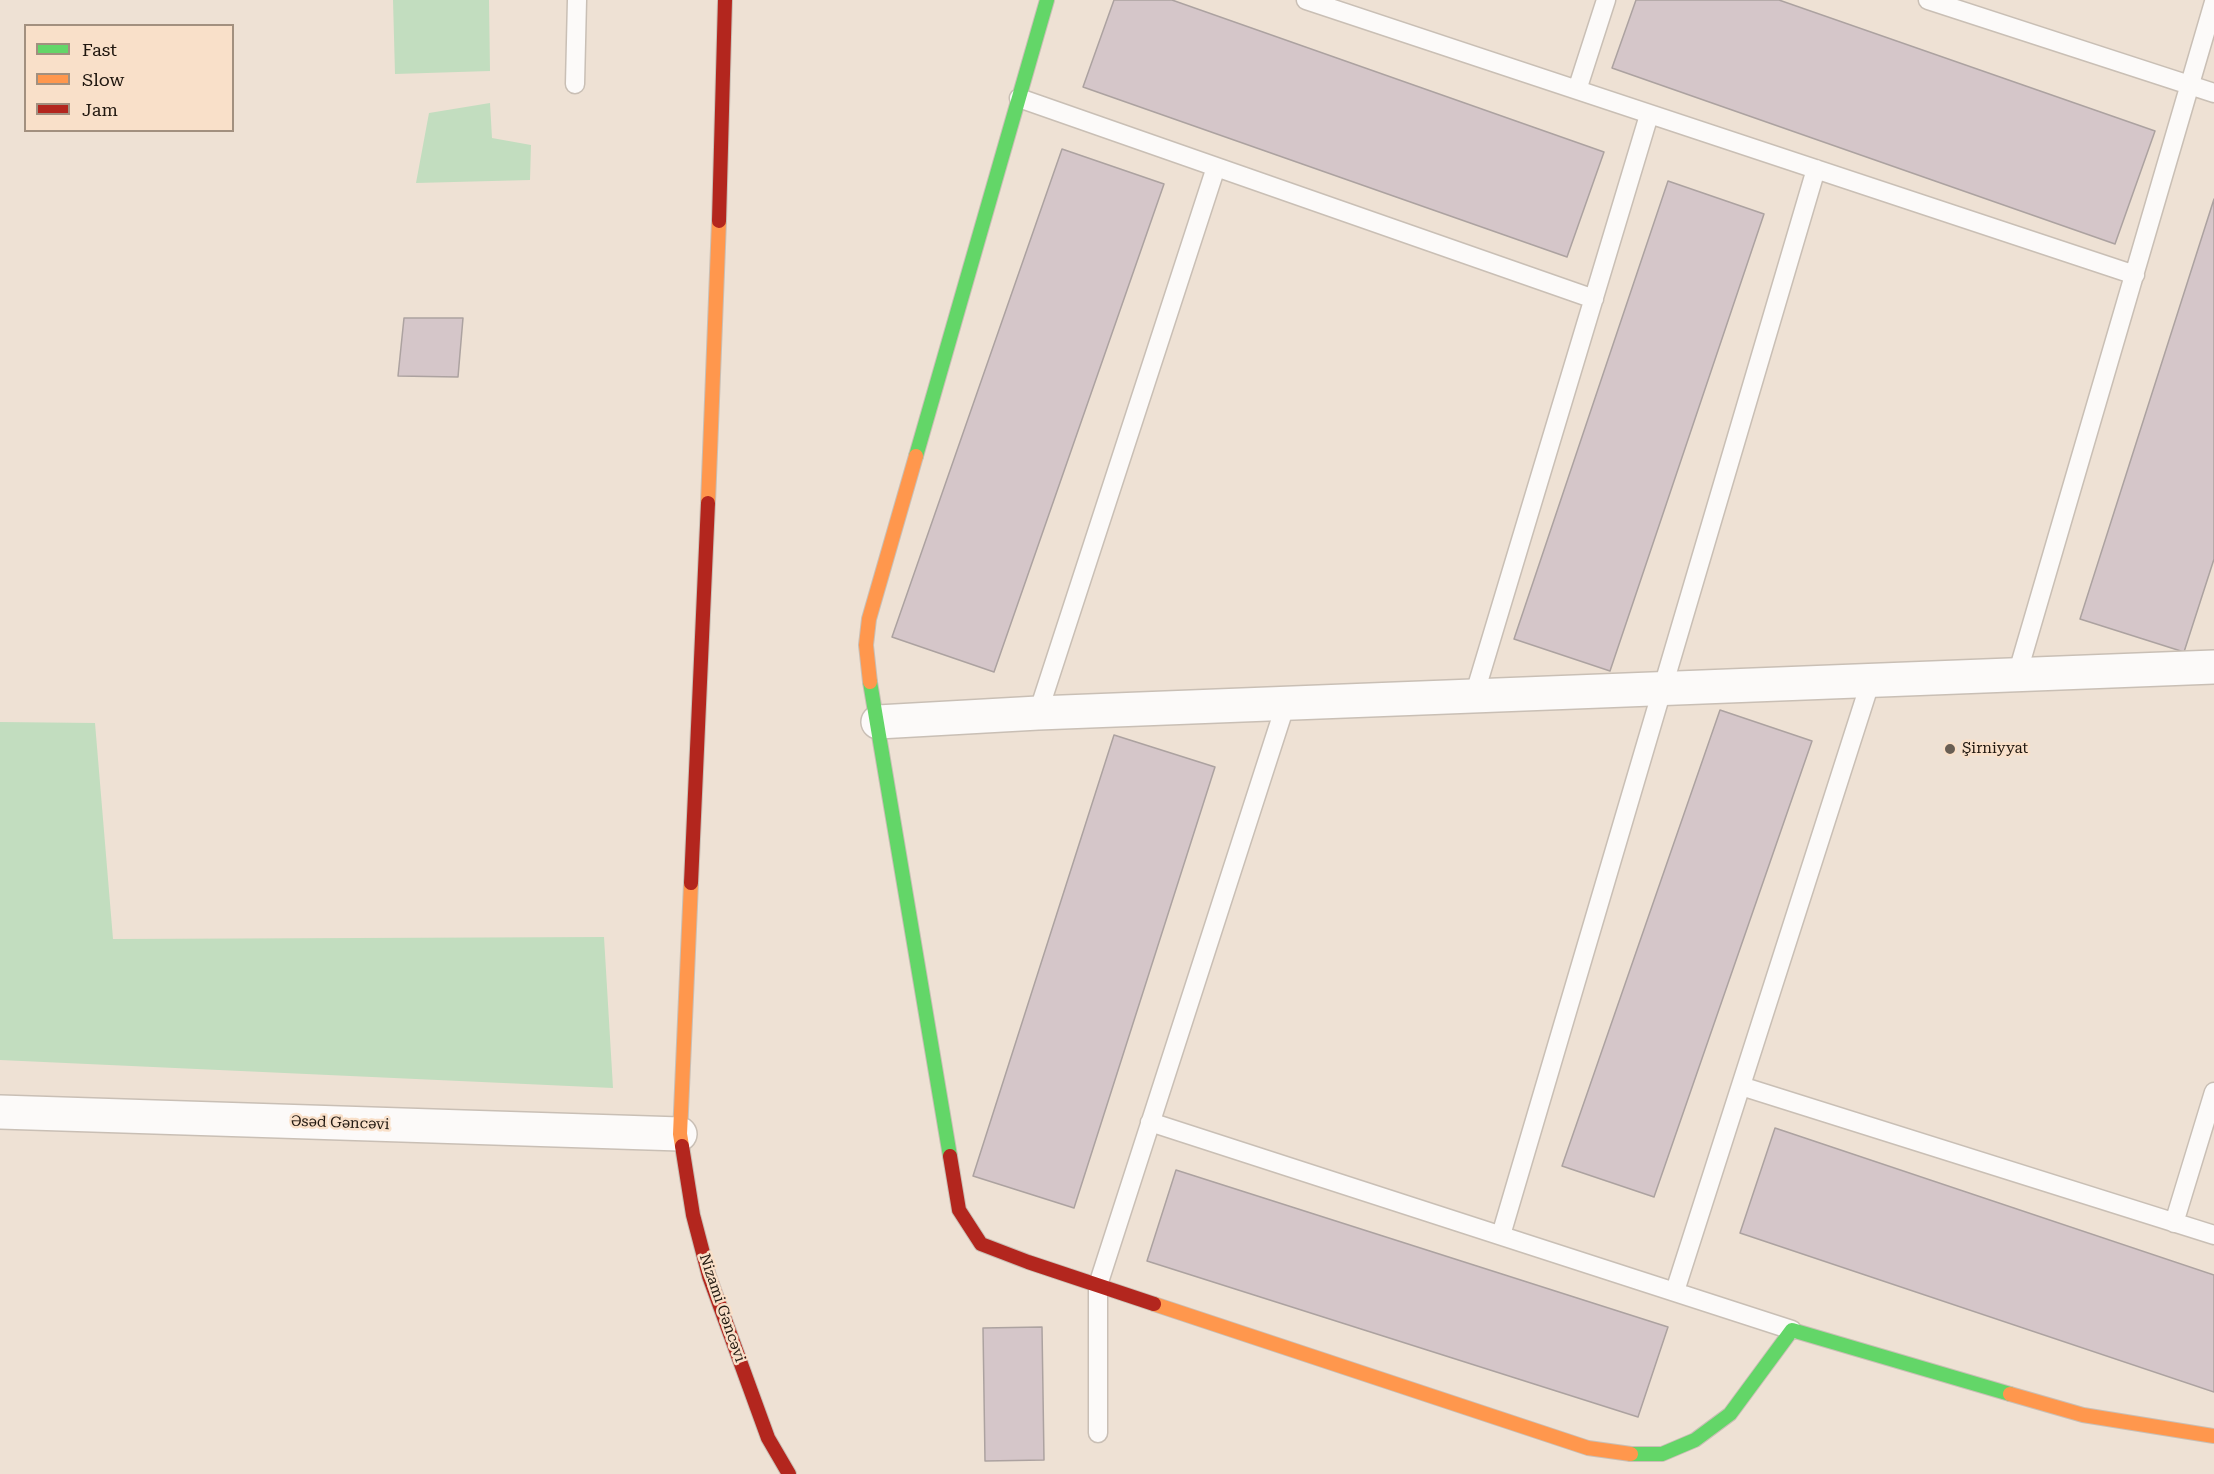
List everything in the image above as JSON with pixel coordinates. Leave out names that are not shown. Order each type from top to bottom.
[{"type":"street","name":"Nizami Gəncəvi","points":[[725,0],[714,381],[680,1134],[693,1215],[709,1276],[768,1438],[789,1474]]},
{"type":"street","points":[[1047,0],[868,619],[865,639],[867,663],[959,1210],[981,1244],[1028,1262],[1588,1448],[1628,1454],[1662,1454],[1695,1440],[1730,1414],[1792,1329],[2083,1415],[2214,1436]]},
{"type":"street","points":[[878,722],[1038,713],[2214,667]]},
{"type":"street","name":"Əsəd Gəncəvi","points":[[0,1112],[680,1134]]},
{"type":"lane","points":[[575,84],[577,0]]},
{"type":"lane","points":[[1306,0],[2135,275]]},
{"type":"lane","points":[[1577,90],[1606,0]]},
{"type":"lane","points":[[1928,0],[2214,93]]},
{"type":"lane","points":[[2017,675],[2214,2]]},
{"type":"lane","points":[[1019,98],[1594,299]]},
{"type":"lane","points":[[1474,696],[1649,115]]},
{"type":"lane","points":[[1038,713],[1216,167]]},
{"type":"lane","points":[[1501,1236],[1816,169]]},
{"type":"lane","points":[[1675,1291],[1871,680]]},
{"type":"lane","points":[[1098,1433],[1098,1285],[1286,703]]},
{"type":"lane","points":[[1741,1086],[2214,1235]]},
{"type":"lane","points":[[2174,1223],[2214,1092]]},
{"type":"lane","points":[[1150,1122],[1792,1329]]},
{"type":"green space","points":[[393,0],[489,0],[490,71],[395,74]]},
{"type":"green space","points":[[490,103],[492,138],[531,145],[530,180],[416,183],[429,113]]},
{"type":"green space","points":[[0,722],[95,723],[113,939],[604,937],[613,1088],[0,1060]]},
{"type":"building","points":[[1114,0],[1172,0],[1604,152],[1567,257],[1083,87]]},
{"type":"building","points":[[1636,0],[1779,0],[2155,131],[2115,244],[1612,68]]},
{"type":"building","points":[[1062,149],[1164,184],[994,672],[892,637]]},
{"type":"building","points":[[1668,181],[1764,214],[1610,671],[1514,639]]},
{"type":"building","points":[[2214,199],[2214,559],[2184,652],[2080,619]]},
{"type":"building","points":[[404,318],[463,318],[458,377],[398,376]]},
{"type":"building","points":[[1720,710],[1812,741],[1654,1197],[1562,1166]]},
{"type":"building","points":[[1114,735],[1215,767],[1074,1208],[973,1176]]},
{"type":"building","points":[[1775,1128],[2214,1275],[2214,1392],[1740,1233]]},
{"type":"building","points":[[1176,1170],[1668,1327],[1638,1417],[1147,1261]]},
{"type":"building","points":[[1042,1327],[1044,1460],[985,1461],[983,1328]]},
{"type":"traffic: fast","points":[[916,456],[1047,0]]},
{"type":"traffic: fast","points":[[870,682],[950,1156]]},
{"type":"traffic: fast","points":[[1631,1454],[1662,1454],[1695,1440],[1730,1414],[1792,1330],[2010,1394]]},
{"type":"traffic: slow","points":[[708,503],[719,221]]},
{"type":"traffic: slow","points":[[870,682],[866,645],[869,619],[916,456]]},
{"type":"traffic: slow","points":[[682,1146],[680,1134],[691,883]]},
{"type":"traffic: slow","points":[[1154,1304],[1588,1448],[1631,1454]]},
{"type":"traffic: slow","points":[[2010,1394],[2083,1415],[2214,1436]]},
{"type":"traffic: jam","points":[[719,221],[725,0]]},
{"type":"traffic: jam","points":[[691,883],[708,503]]},
{"type":"traffic: jam","points":[[682,1146],[693,1215],[709,1276],[768,1438],[789,1474]]},
{"type":"traffic: jam","points":[[950,1156],[959,1210],[981,1244],[1154,1304]]},
{"type":"place","name":"Şirniyyat","points":[[1950,749]]}]
